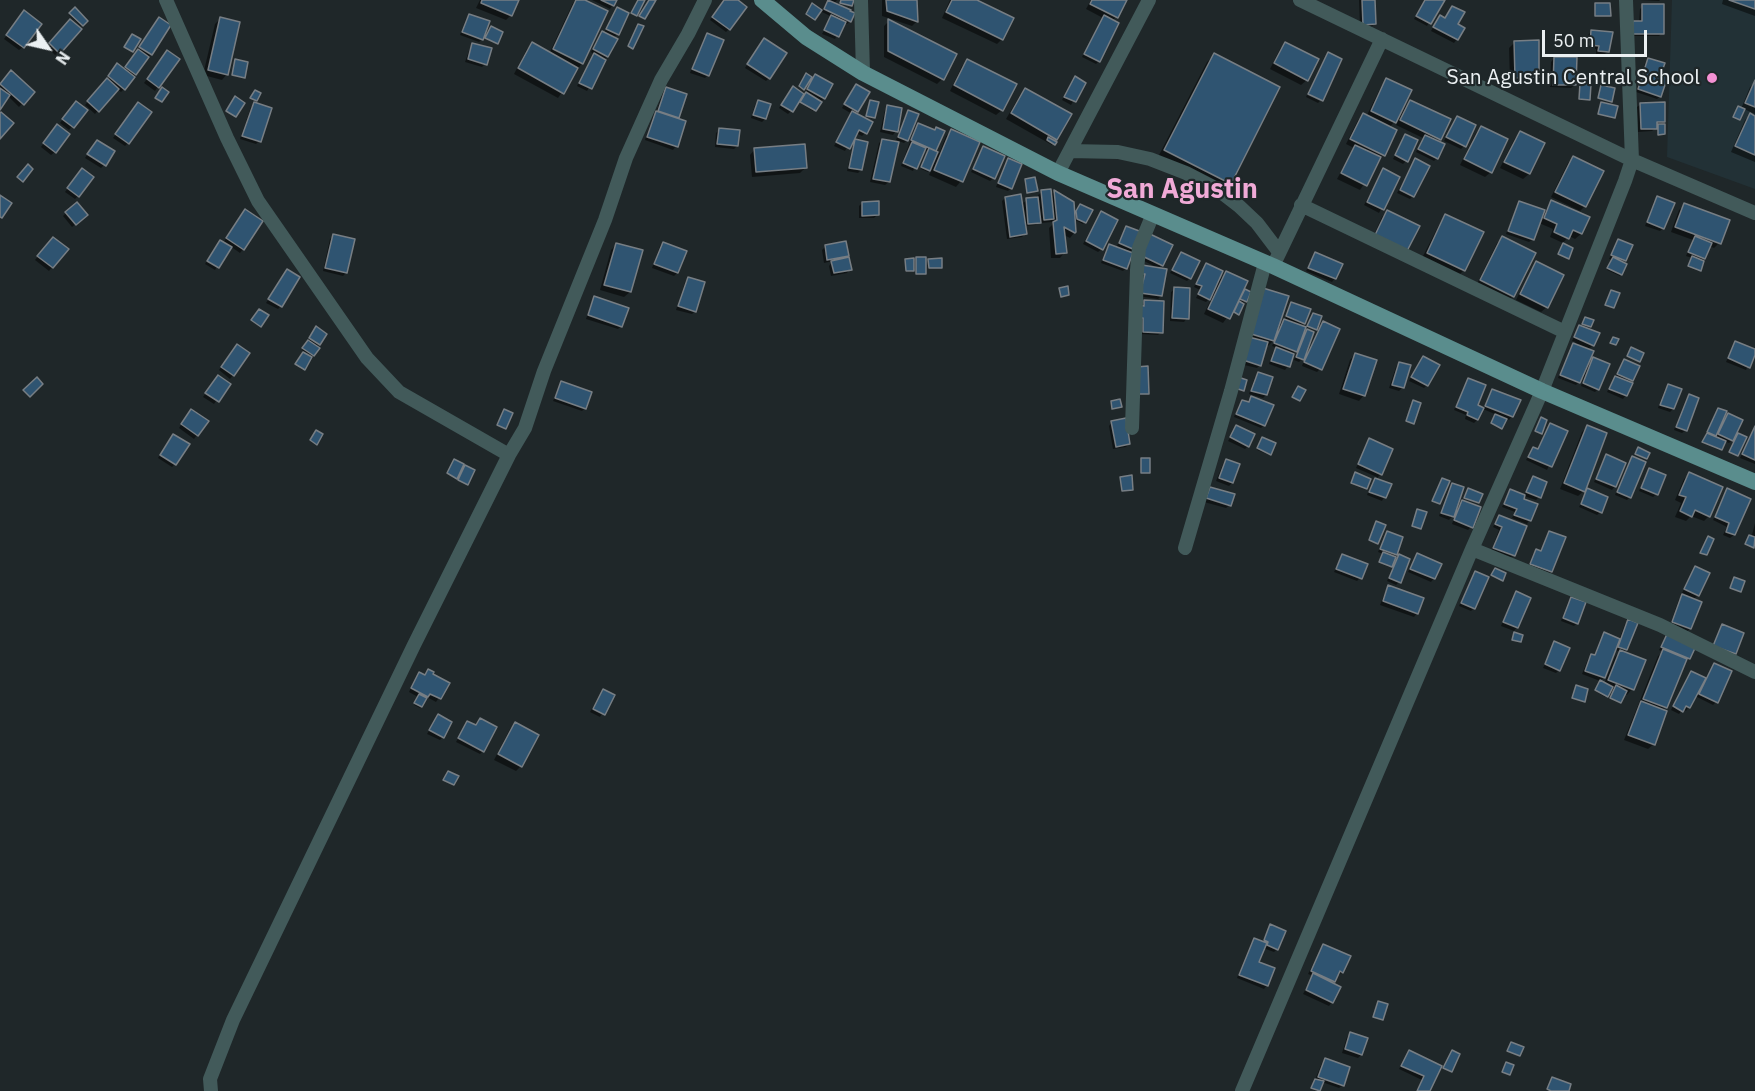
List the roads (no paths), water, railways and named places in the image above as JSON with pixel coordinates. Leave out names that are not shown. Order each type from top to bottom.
[{"type":"main road","points":[[762,0],[806,37],[863,73],[1059,173],[1153,214],[1272,260],[1542,391],[1755,482]]},
{"type":"street","points":[[166,0],[227,138],[258,201],[367,358],[399,392],[509,454]]},
{"type":"street","points":[[211,1091],[210,1079],[232,1020],[509,454],[525,428],[544,371],[605,220],[626,158],[661,80],[705,0]]},
{"type":"street","points":[[861,0],[863,73]]},
{"type":"street","points":[[1059,173],[1149,0]]},
{"type":"street","points":[[1300,0],[1632,160],[1755,213]]},
{"type":"street","points":[[1242,1091],[1472,549],[1542,391],[1613,215],[1632,160],[1626,0]]},
{"type":"street","points":[[1185,548],[1272,260],[1382,39]]},
{"type":"street","points":[[1070,151],[1118,153],[1150,159],[1186,173],[1216,189],[1257,223],[1272,260]]},
{"type":"street","points":[[1301,205],[1565,332]]},
{"type":"street","points":[[1132,428],[1139,248],[1153,214]]},
{"type":"street","points":[[1472,549],[1660,625],[1755,672]]},
{"type":"place","name":"San Agustin Central School","points":[[1712,78]]},
{"type":"district","name":"San Agustin","points":[[1182,190]]}]
